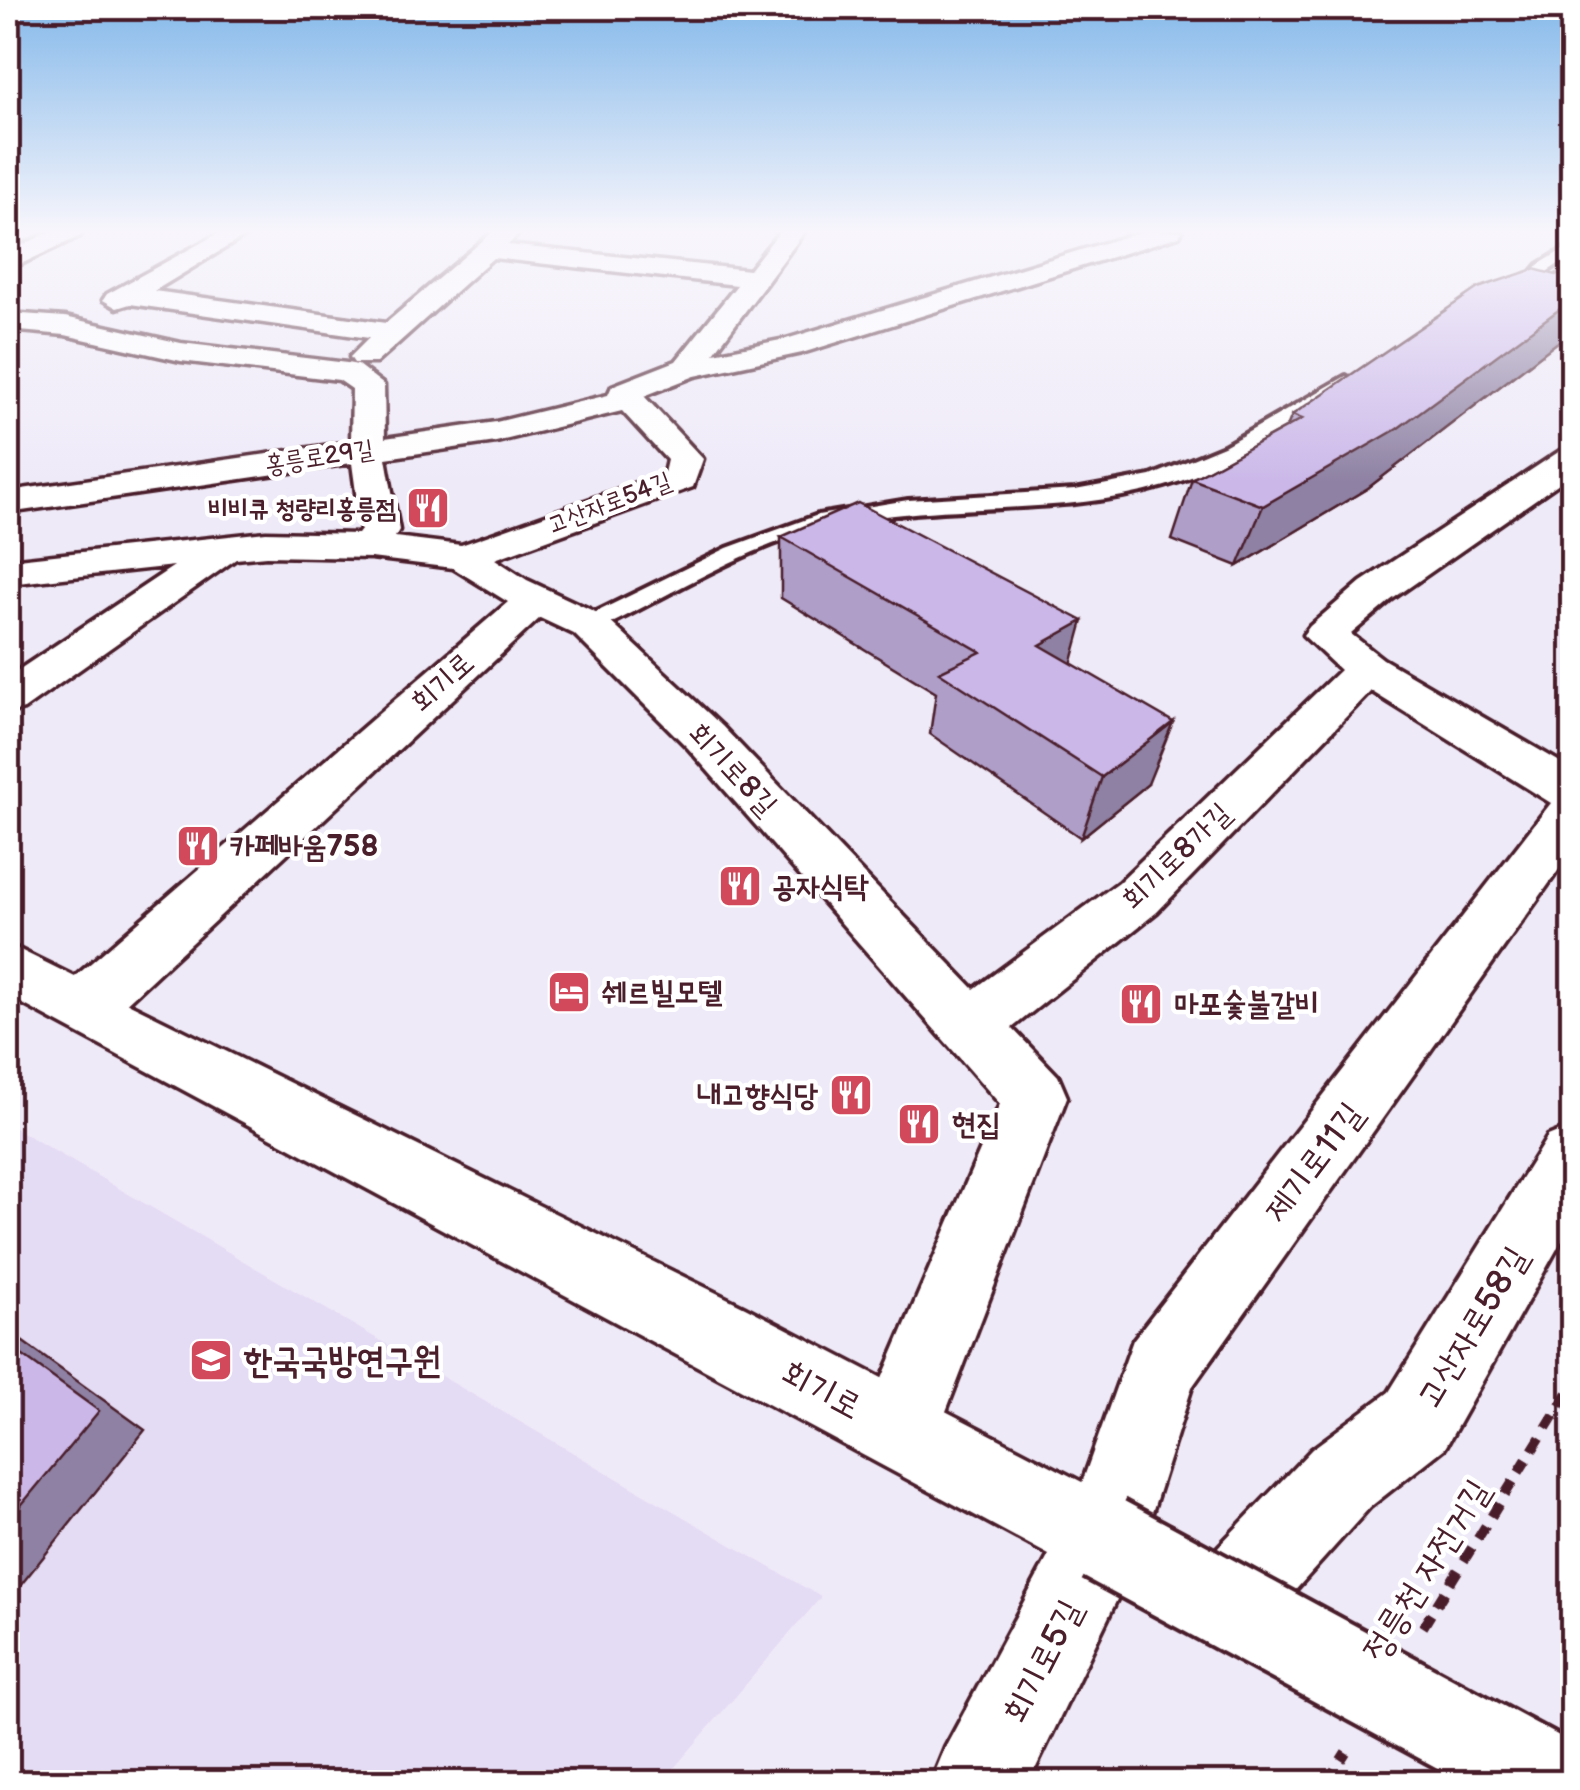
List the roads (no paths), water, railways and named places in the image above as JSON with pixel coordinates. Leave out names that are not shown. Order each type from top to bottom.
[{"type":"street","points":[[65,326],[88,315]]},
{"type":"street","points":[[263,315],[393,333]]},
{"type":"street","points":[[347,372],[413,315]]},
{"type":"street","points":[[686,368],[728,315]]},
{"type":"street","points":[[628,399],[623,393],[686,368],[791,347],[897,315]]},
{"type":"street","points":[[8,320],[65,326],[181,352],[347,372],[368,385],[368,448],[380,530],[371,546]]},
{"type":"street","name":"홍릉로29길","points":[[8,502],[496,432],[574,416],[628,399]]},
{"type":"street","name":"고산자로54길","points":[[464,557],[680,479],[685,459],[628,399]]},
{"type":"street","points":[[1563,475],[1376,591],[1325,635],[1367,668],[1572,792]]},
{"type":"street","name":"회기로8길","points":[[8,572],[266,544],[371,546],[464,557],[535,600],[589,624],[705,737],[1036,1097],[900,1430]]},
{"type":"street","points":[[8,698],[227,548]]},
{"type":"street","name":"회기로","points":[[84,1006],[535,600]]},
{"type":"street","name":"회기로8가길","points":[[970,1026],[1138,897],[1367,668]]},
{"type":"street","name":"제기로11길","points":[[1104,1538],[1160,1368],[1572,812]]},
{"type":"street","name":"회기로","points":[[8,968],[900,1430],[1554,1782]]},
{"type":"street","name":"고산자로58길","points":[[1224,1604],[1340,1478],[1417,1420],[1572,1158]]},
{"type":"street","name":"회기로5길","points":[[979,1782],[1104,1538]]},
{"type":"lane","points":[[589,624],[782,534],[825,521],[876,510],[1049,500],[1158,481],[1222,453],[1362,372]]},
{"type":"place","name":"비비큐 청량리홍릉점","points":[[428,508]]},
{"type":"place","name":"카페바움758","points":[[198,846]]},
{"type":"place","name":"공자식탁","points":[[740,886]]},
{"type":"place","name":"쉐르빌모텔","points":[[569,992]]},
{"type":"place","name":"마포숯불갈비","points":[[1141,1004]]},
{"type":"place","name":"내고향식당","points":[[851,1095]]},
{"type":"place","name":"현집","points":[[919,1124]]},
{"type":"place","name":"한국국방연구원","points":[[211,1360]]}]
